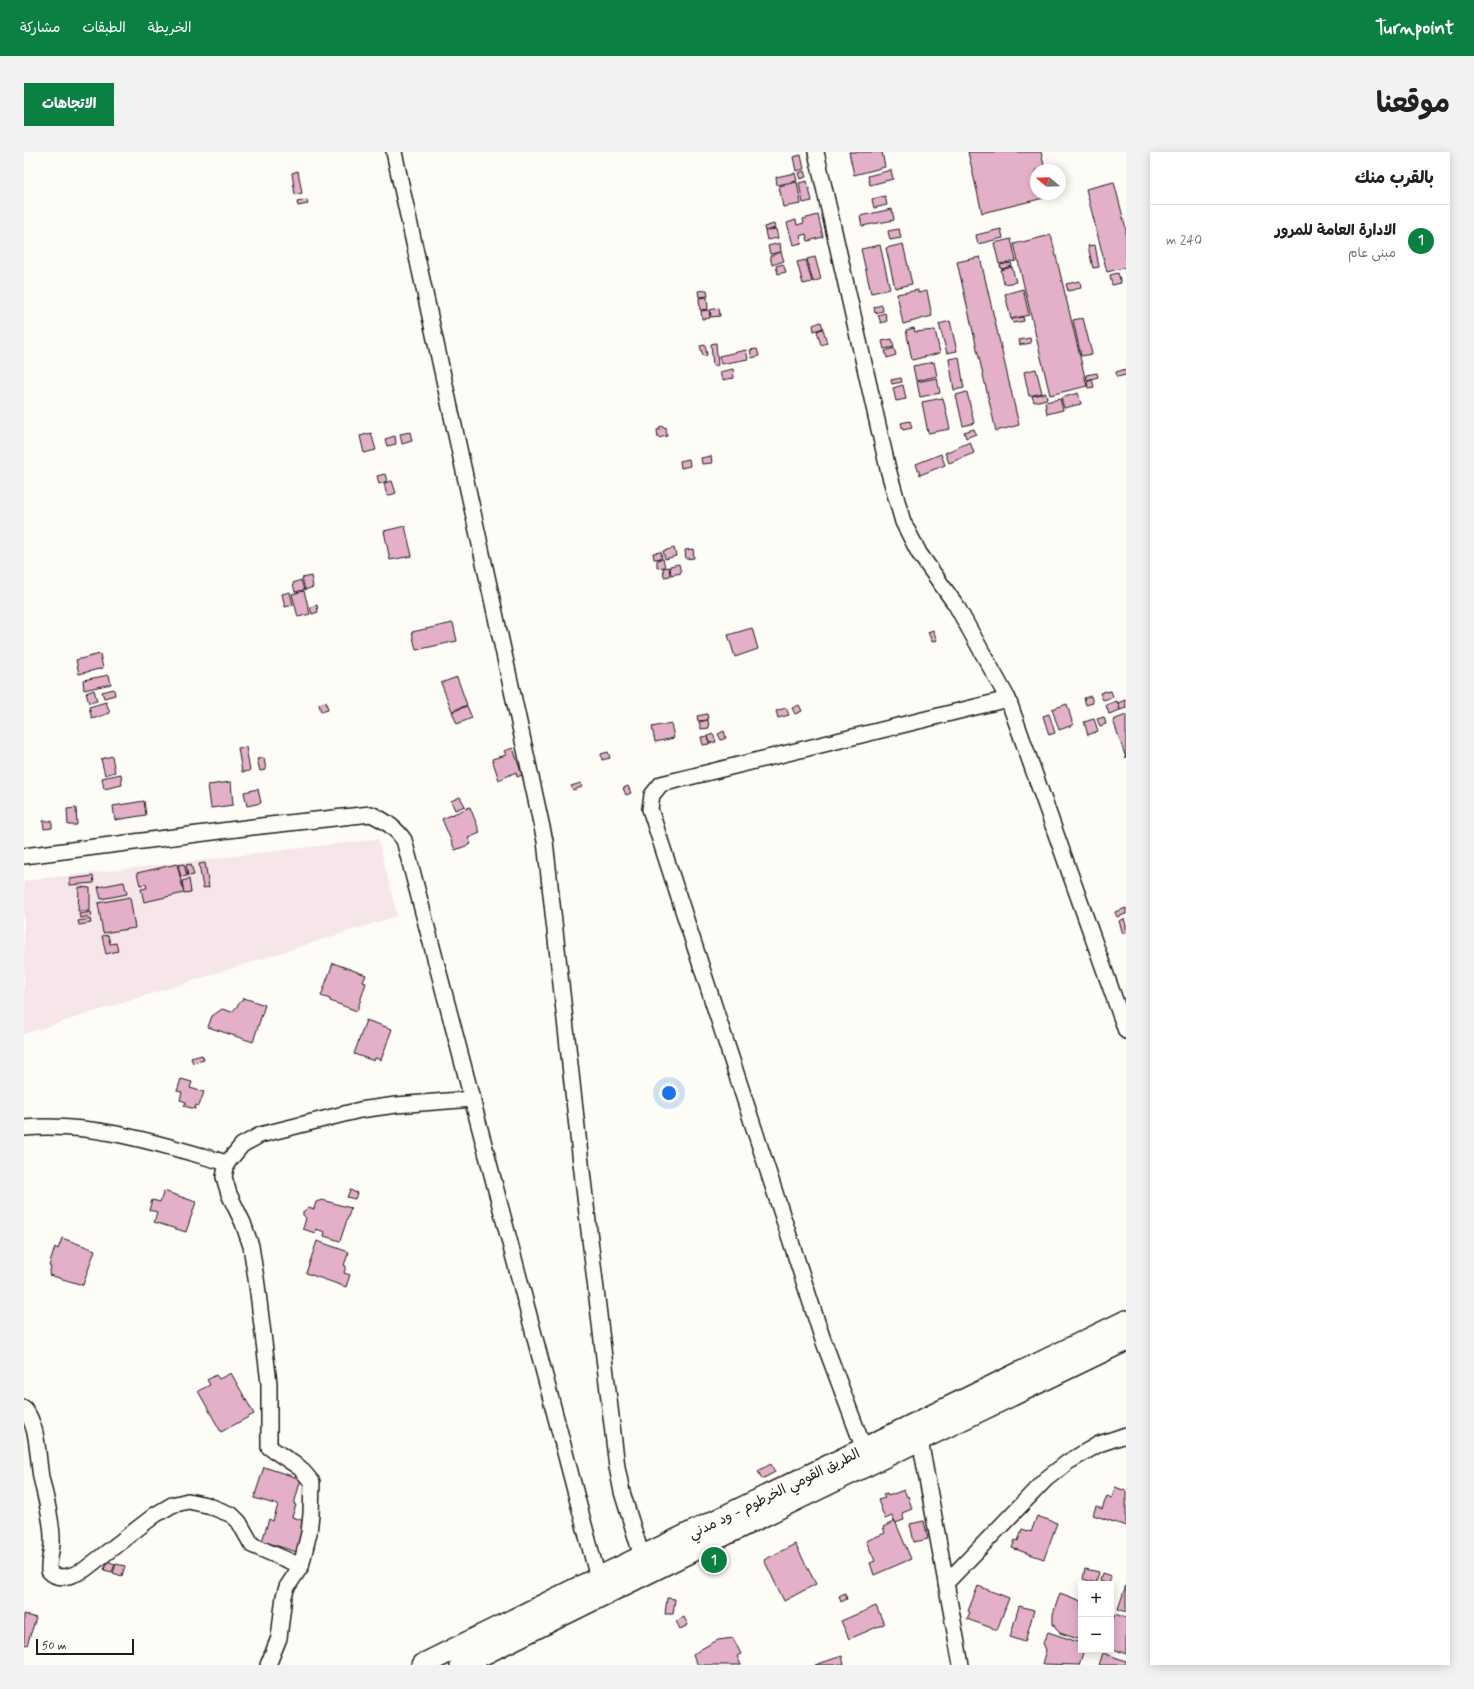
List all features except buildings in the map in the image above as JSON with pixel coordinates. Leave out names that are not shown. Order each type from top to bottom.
[{"type":"highway","name":"الطريق القومي الخرطوم - ود مدني","points":[[461,1665],[867,1457],[1126,1321]]},
{"type":"highway","name":"الطريق القومي الخرطوم - ود مدني","points":[[422,1665],[642,1557],[867,1457],[920,1440],[1126,1340]]},
{"type":"street","points":[[394,152],[503,650],[532,774],[545,841],[617,1467],[622,1492],[642,1557]]},
{"type":"street","points":[[816,152],[886,461],[903,522],[919,553],[956,605],[1008,699],[1126,1031]]},
{"type":"street","points":[[867,1457],[822,1337],[650,809],[652,795],[661,784],[1008,699]]},
{"type":"street","points":[[24,856],[371,814],[381,819],[398,832],[404,840],[598,1578]]},
{"type":"street","points":[[268,1665],[279,1638],[286,1587],[301,1566],[309,1533],[312,1482],[300,1468],[268,1447],[268,1383],[257,1285],[251,1246],[243,1223],[229,1194],[224,1177],[227,1163],[242,1145],[260,1135],[360,1110],[396,1105],[473,1099]]},
{"type":"street","points":[[24,1128],[62,1126],[86,1128],[138,1138],[227,1163]]},
{"type":"street","points":[[24,1408],[28,1413],[38,1447],[40,1471],[52,1538],[48,1563],[49,1572],[53,1576],[61,1577],[73,1575],[84,1570],[155,1515],[172,1505],[188,1501],[207,1505],[232,1515],[239,1522],[252,1545],[301,1566]]},
{"type":"street","points":[[946,1583],[1046,1479],[1068,1462],[1099,1444],[1126,1435]]},
{"type":"street","points":[[920,1440],[961,1665]]},
{"type":"shaded area","points":[[378,839],[397,916],[24,1034],[24,881]]},
{"type":"place","name":"الادارة العامة للمرور","points":[[714,1560]]}]
